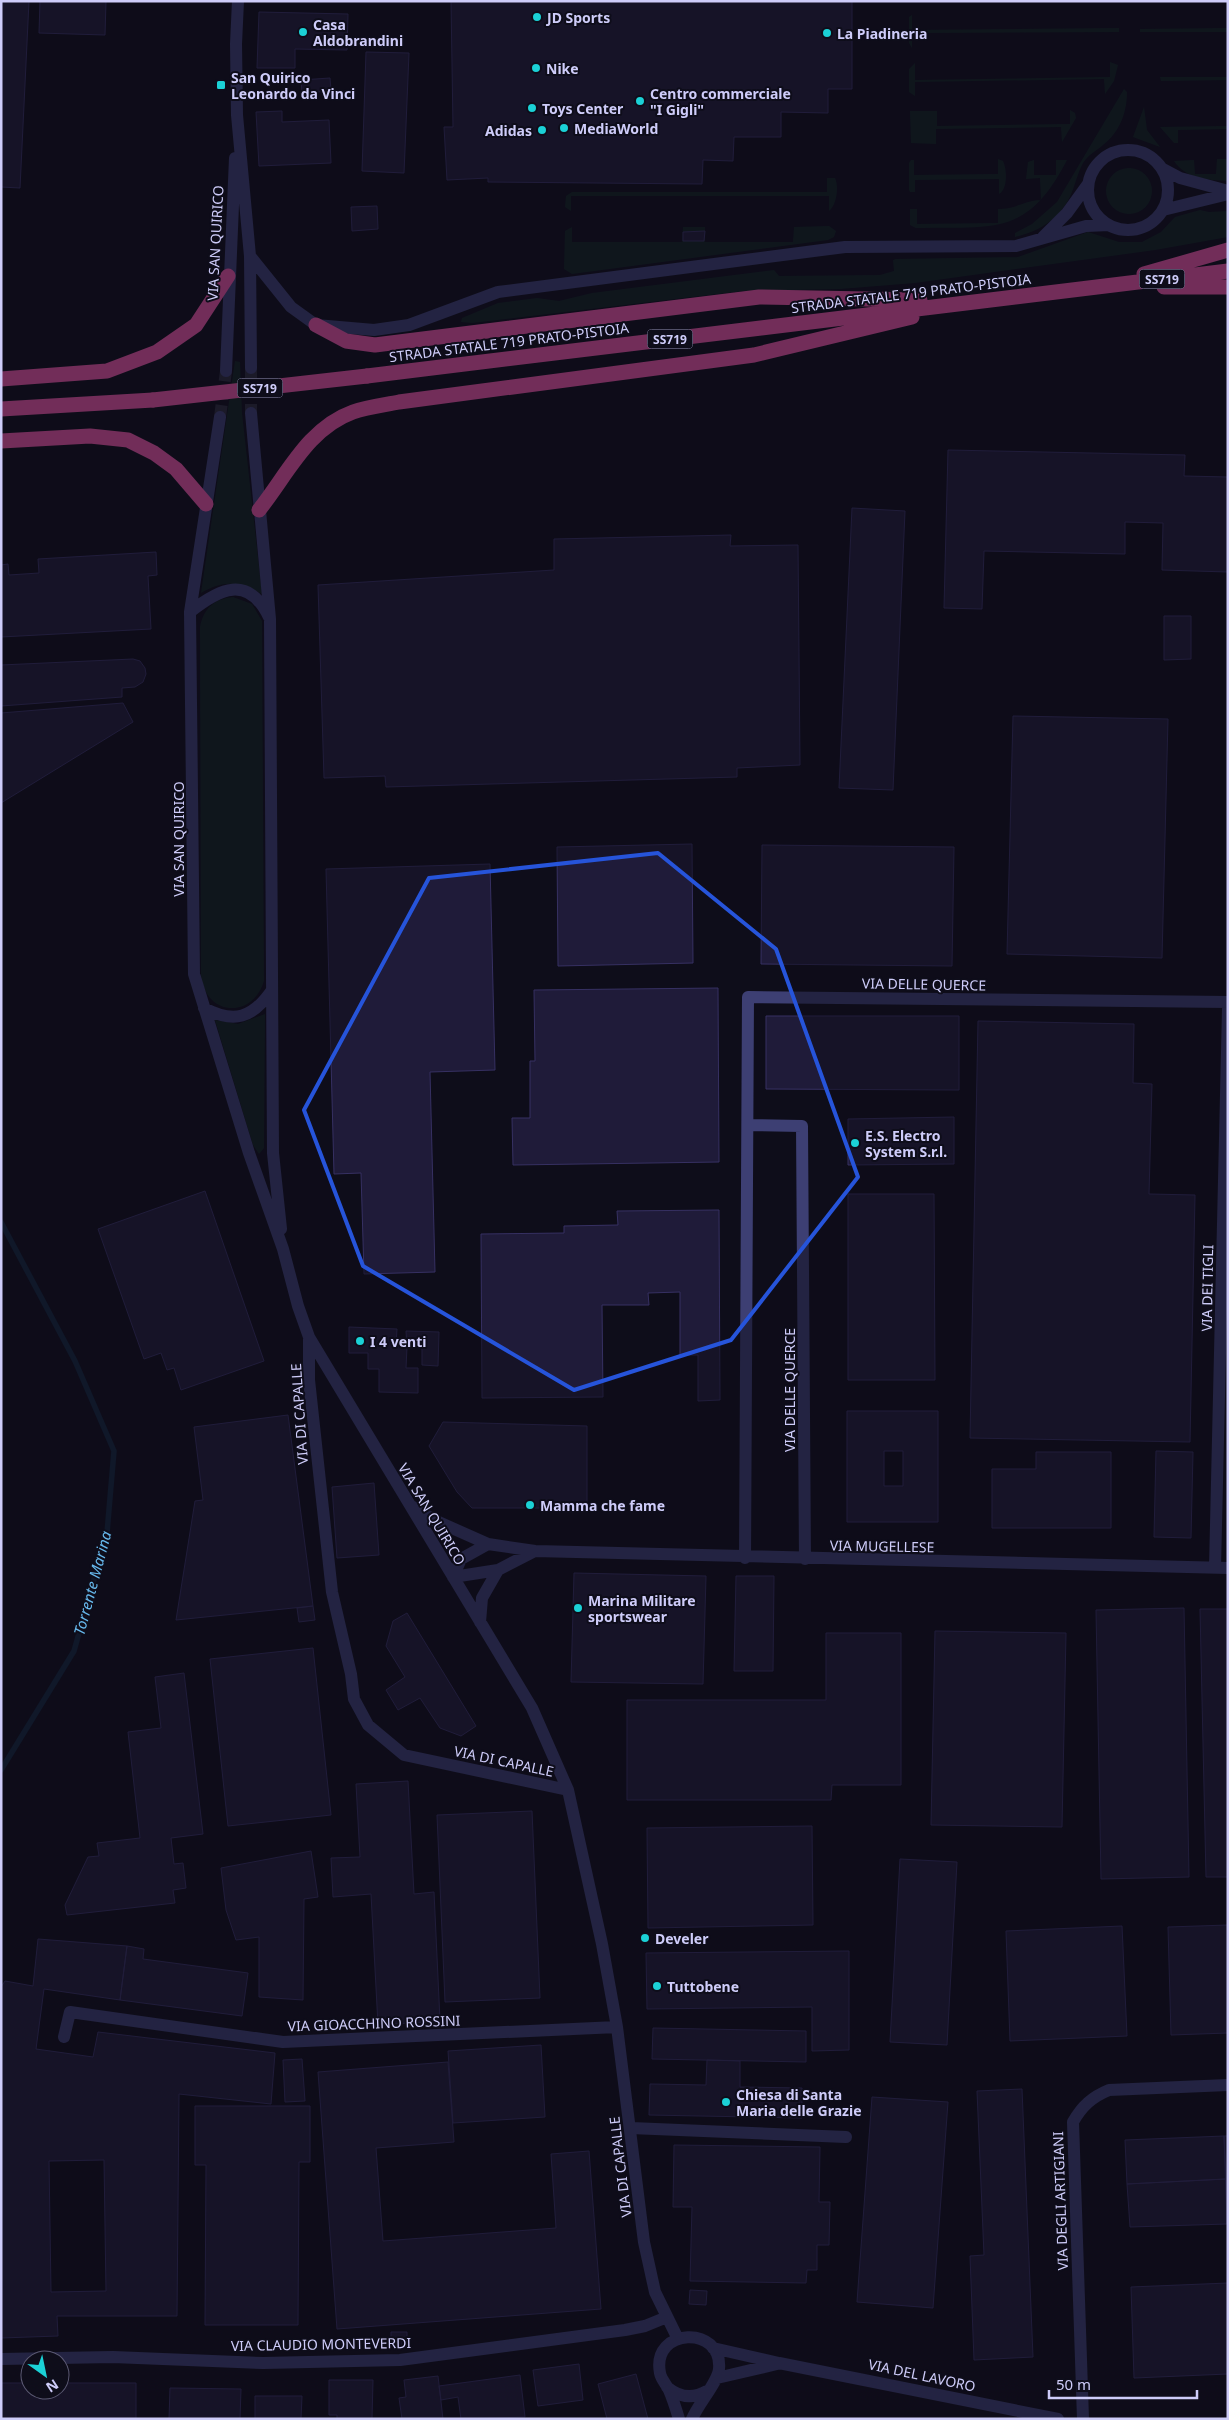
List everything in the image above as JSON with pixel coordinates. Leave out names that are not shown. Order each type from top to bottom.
[{"type":"highway","points":[[1097,287],[1228,250]]},
{"type":"highway","name":"STRADA STATALE 719 PRATO-PISTOIA","points":[[1,409],[153,400],[366,376],[1228,271]]},
{"type":"highway","points":[[1,379],[107,372],[157,352],[196,325],[228,276]]},
{"type":"highway","points":[[1097,287],[1228,287]]},
{"type":"highway","points":[[316,325],[346,341],[375,345],[759,297],[974,301]]},
{"type":"highway","points":[[259,510],[290,466],[313,438],[331,423],[353,412],[399,402],[754,355],[974,301]]},
{"type":"highway","points":[[1,441],[90,436],[128,440],[154,453],[176,468],[206,504]]},
{"type":"street","name":"VIA SAN QUIRICO","points":[[226,372],[228,276],[237,115],[236,44],[238,1]]},
{"type":"street","name":"VIA SAN QUIRICO","points":[[237,115],[250,256],[251,368]]},
{"type":"street","points":[[1043,237],[1067,213],[1088,184],[1092,172],[1100,162],[1110,154],[1122,150],[1145,154],[1155,160],[1163,169],[1180,178],[1228,193]]},
{"type":"street","points":[[1088,184],[1088,197],[1092,208],[1099,218],[1120,230],[1133,230],[1145,227],[1155,220],[1163,210],[1168,190],[1163,169]]},
{"type":"street","points":[[1163,210],[1228,193]]},
{"type":"street","points":[[250,256],[290,307],[316,325],[374,330],[409,325],[498,292],[845,247],[1016,246],[1086,226],[1109,225]]},
{"type":"street","name":"VIA SAN QUIRICO","points":[[251,413],[270,619],[273,1153],[283,1248]]},
{"type":"street","name":"VIA SAN QUIRICO","points":[[220,417],[190,612],[194,974],[248,1154],[283,1248],[309,1337],[532,1708],[568,1790]]},
{"type":"street","points":[[190,612],[211,596],[225,590],[239,589],[253,595],[264,606],[270,619]]},
{"type":"street","points":[[204,1008],[221,1017],[234,1017],[250,1013],[262,1005],[272,990]]},
{"type":"street","name":"VIA DELLE QUERCE","points":[[745,1558],[748,997],[1228,1002]]},
{"type":"street","name":"VIA DEI TIGLI","points":[[1222,1568],[1228,1009]]},
{"type":"street","name":"VIA DELLE QUERCE","points":[[748,1125],[802,1126],[806,1559]]},
{"type":"street","name":"VIA DI CAPALLE","points":[[309,1337],[309,1380],[322,1515],[332,1592],[354,1699],[368,1726],[404,1756],[568,1790],[598,1925],[617,2028],[644,2242],[655,2292],[678,2339]]},
{"type":"street","name":"VIA MUGELLESE","points":[[408,1504],[434,1520],[488,1544],[535,1551],[745,1558],[1222,1568]]},
{"type":"street","points":[[453,1576],[462,1559],[488,1544]]},
{"type":"street","name":"VIA MUGELLESE","points":[[453,1576],[498,1570],[535,1551]]},
{"type":"street","points":[[480,1622],[482,1598],[498,1570]]},
{"type":"street","name":"VIA GIOACCHINO ROSSINI","points":[[64,2036],[70,2012],[283,2042],[617,2028]]},
{"type":"street","name":"VIA DEGLI ARTIGIANI","points":[[1083,2419],[1073,2122],[1084,2105],[1094,2096],[1109,2090],[1228,2085]]},
{"type":"street","points":[[631,2128],[846,2137]]},
{"type":"street","name":"VIA CLAUDIO MONTEVERDI","points":[[1,2358],[113,2357],[263,2363],[400,2360],[625,2330],[645,2326],[667,2317]]},
{"type":"street","points":[[679,2419],[668,2387],[660,2373],[659,2362],[668,2345],[688,2336],[698,2337],[713,2348],[720,2368],[717,2378],[707,2391],[692,2419]]},
{"type":"street","name":"VIA DEL LAVORO","points":[[713,2348],[1058,2419]]},
{"type":"street","name":"VIA DEL LAVORO","points":[[717,2378],[779,2363]]},
{"type":"street","points":[[668,2387],[673,2392],[690,2397],[707,2391]]},
{"type":"highlighted area","points":[[658,853],[776,949],[858,1177],[731,1340],[574,1390],[363,1266],[304,1110],[429,878]]},
{"type":"green space","points":[[912,15],[912,30],[1119,28],[1119,32],[912,33],[912,48],[909,43],[909,17]]},
{"type":"green space","points":[[1228,28],[1228,32],[1140,32],[1140,29]]},
{"type":"green space","points":[[1110,62],[1118,65],[1114,81],[1105,94],[1104,79],[915,82],[915,96],[909,92],[909,69],[915,63],[915,80],[1110,77]]},
{"type":"green space","points":[[1160,77],[1228,77],[1228,80],[1161,81]]},
{"type":"green space","points":[[1124,89],[1127,92],[1126,107],[1118,128],[1109,140],[1083,163],[1063,209],[1042,227],[1015,237],[1015,233],[1032,224],[1057,202]]},
{"type":"green space","points":[[1144,107],[1147,130],[1160,147],[1133,137]]},
{"type":"green space","points":[[1070,110],[1075,113],[1076,118],[1062,142],[1061,127],[936,129],[936,144],[911,143],[910,111],[937,111],[937,126],[1070,124]]},
{"type":"green space","points":[[1228,126],[1228,129],[1178,130],[1178,143],[1174,143],[1160,127]]},
{"type":"green space","points":[[998,159],[1003,161],[1006,174],[1004,188],[999,194],[999,179],[915,180],[915,192],[910,192],[909,190],[909,163],[911,160],[914,160],[914,175],[998,174]]},
{"type":"green space","points":[[1217,159],[1228,159],[1228,181],[1205,179],[1191,175],[1174,161],[1194,160],[1195,174],[1216,174]]},
{"type":"green space","points":[[1034,160],[1034,175],[1056,175],[1056,160],[1067,160],[1041,199],[1040,178],[1026,179],[1028,162]]},
{"type":"green space","points":[[1124,168],[1134,168],[1148,178],[1152,191],[1148,204],[1142,210],[1134,214],[1124,214],[1110,204],[1106,196],[1106,186],[1116,172]]},
{"type":"green space","points":[[827,178],[835,178],[837,186],[834,204],[829,211],[829,196],[571,196],[571,211],[565,207],[566,196],[572,192],[827,192]]},
{"type":"green space","points":[[1040,200],[1022,215],[1005,223],[966,228],[916,228],[910,225],[910,209],[917,209],[917,224],[998,223],[998,209],[1010,208]]},
{"type":"green space","points":[[1200,210],[1209,212],[1228,211],[1228,237],[1155,250],[915,283],[840,289],[743,291],[472,323],[461,322],[462,318],[498,303],[537,298],[559,301],[592,293],[774,270],[779,276],[880,275],[894,271],[893,260],[896,259],[1018,257],[1088,232],[1119,242],[1142,242],[1161,232],[1175,217]]},
{"type":"green space","points":[[829,226],[836,231],[834,237],[828,240],[572,274],[564,269],[565,231],[572,227],[572,242],[682,242],[683,227],[705,227],[705,242],[793,242],[794,227]],"holes":[[[704,231],[704,241],[683,241],[683,232]]]},
{"type":"green space","points":[[235,361],[240,362],[242,413],[262,594],[246,587],[232,584],[217,586],[201,593]]},
{"type":"green space","points":[[233,597],[252,604],[262,621],[264,981],[258,994],[250,1002],[240,1007],[230,1008],[220,1005],[211,999],[204,989],[201,975],[200,627],[207,610],[215,602]]},
{"type":"green space","points":[[265,1014],[264,1148],[259,1154],[253,1145],[215,1020],[238,1024]]},
{"type":"building","points":[[1,1],[29,1],[20,188],[1,187]]},
{"type":"building","points":[[40,1],[106,1],[105,35],[39,33]]},
{"type":"building","name":"Centro commerciale \"I Gigli\"","points":[[451,1],[852,1],[852,89],[828,89],[828,113],[781,112],[781,137],[734,137],[733,161],[703,160],[702,184],[488,182],[488,178],[447,180],[444,127],[453,127]]},
{"type":"building","name":"Casa Aldobrandini","points":[[259,12],[348,14],[347,50],[295,49],[295,68],[257,68]]},
{"type":"building","points":[[366,52],[409,53],[404,173],[362,171]]},
{"type":"building","points":[[330,78],[331,91],[302,93],[301,80]]},
{"type":"building","points":[[282,111],[282,122],[329,120],[331,163],[259,166],[256,112]]},
{"type":"building","points":[[377,206],[378,229],[352,231],[351,207]]},
{"type":"building","points":[[705,231],[704,241],[683,241],[683,232]]},
{"type":"building","points":[[948,450],[1185,455],[1184,476],[1228,477],[1228,572],[1162,570],[1163,523],[1125,522],[1125,554],[984,551],[982,609],[944,608]]},
{"type":"building","points":[[852,508],[905,511],[893,790],[839,788]]},
{"type":"building","points":[[731,535],[730,546],[798,545],[800,765],[737,768],[737,777],[386,787],[385,776],[324,778],[318,585],[554,570],[554,539]]},
{"type":"building","points":[[156,552],[157,575],[148,576],[151,629],[1,637],[1,565],[8,564],[9,575],[39,573],[38,559]]},
{"type":"building","points":[[1164,616],[1191,616],[1191,659],[1164,660]]},
{"type":"building","points":[[133,659],[140,661],[145,668],[146,674],[143,682],[135,687],[122,688],[122,697],[1,706],[1,665]]},
{"type":"building","points":[[123,703],[133,722],[1,803],[1,713]]},
{"type":"building","points":[[1013,716],[1168,719],[1162,958],[1007,954]]},
{"type":"building","points":[[692,844],[693,963],[558,966],[557,847]]},
{"type":"building","points":[[762,845],[954,847],[952,966],[761,964]]},
{"type":"building","points":[[490,864],[495,1070],[430,1072],[435,1272],[364,1274],[361,1173],[334,1174],[326,869]]},
{"type":"building","points":[[718,988],[719,1162],[513,1165],[512,1118],[530,1118],[530,1061],[535,1061],[534,990]]},
{"type":"building","points":[[766,1016],[959,1016],[959,1090],[766,1089]]},
{"type":"building","points":[[978,1021],[1134,1024],[1133,1083],[1152,1084],[1149,1194],[1195,1195],[1190,1442],[970,1438]]},
{"type":"building","points":[[954,1117],[954,1164],[848,1165],[848,1119]]},
{"type":"building","points":[[205,1191],[264,1361],[181,1390],[174,1368],[167,1370],[161,1353],[144,1359],[98,1229]]},
{"type":"building","points":[[848,1194],[934,1194],[935,1380],[848,1380]]},
{"type":"building","points":[[719,1210],[720,1400],[698,1401],[698,1355],[680,1355],[680,1292],[648,1293],[649,1305],[602,1305],[603,1397],[482,1398],[481,1234],[564,1233],[564,1226],[618,1225],[617,1211]]},
{"type":"building","points":[[349,1327],[397,1329],[396,1345],[407,1347],[406,1368],[418,1368],[418,1393],[379,1392],[379,1369],[368,1369],[368,1353],[349,1353]]},
{"type":"building","points":[[406,1331],[439,1332],[438,1366],[422,1365],[422,1347],[407,1347]]},
{"type":"building","points":[[847,1411],[938,1411],[938,1522],[847,1522]],"holes":[[[884,1451],[903,1451],[903,1486],[884,1486]]]},
{"type":"building","points":[[288,1415],[313,1606],[176,1620],[195,1501],[203,1500],[194,1427]]},
{"type":"building","points":[[443,1422],[587,1426],[587,1508],[472,1508],[457,1492],[429,1446]]},
{"type":"building","points":[[1156,1451],[1193,1452],[1191,1538],[1154,1537]]},
{"type":"building","points":[[1036,1452],[1111,1452],[1111,1528],[992,1528],[992,1469],[1036,1469]]},
{"type":"building","points":[[374,1483],[379,1555],[337,1558],[332,1487]]},
{"type":"building","points":[[574,1573],[706,1576],[703,1684],[571,1682]]},
{"type":"building","points":[[736,1576],[774,1576],[773,1671],[734,1671]]},
{"type":"building","points":[[313,1606],[315,1620],[299,1622],[297,1608]]},
{"type":"building","points":[[1184,1608],[1189,1877],[1101,1879],[1096,1610]]},
{"type":"building","points":[[1200,1609],[1228,1609],[1228,1877],[1206,1877]]},
{"type":"building","points":[[407,1613],[476,1726],[461,1736],[440,1728],[420,1698],[398,1710],[386,1690],[405,1677],[386,1646],[393,1621]]},
{"type":"building","points":[[935,1631],[1066,1633],[1062,1827],[931,1825]]},
{"type":"building","points":[[826,1633],[901,1633],[901,1785],[832,1785],[831,1800],[627,1800],[627,1700],[826,1700]]},
{"type":"building","points":[[313,1648],[331,1815],[228,1826],[210,1659]]},
{"type":"building","points":[[184,1673],[203,1834],[171,1838],[174,1864],[183,1863],[186,1888],[173,1890],[175,1903],[67,1915],[65,1905],[88,1857],[99,1856],[97,1843],[140,1838],[128,1732],[161,1728],[155,1677]]},
{"type":"building","points":[[408,1781],[414,1894],[434,1892],[440,2021],[378,2025],[371,1894],[333,1897],[331,1858],[360,1857],[356,1784]]},
{"type":"building","points":[[532,1811],[540,1998],[445,2002],[437,1815]]},
{"type":"building","points":[[812,1826],[813,1925],[648,1928],[647,1828]]},
{"type":"building","points":[[311,1851],[318,1897],[304,1899],[303,2000],[259,1997],[259,1937],[236,1940],[226,1910],[221,1868]]},
{"type":"building","points":[[900,1859],[957,1862],[947,2045],[890,2042]]},
{"type":"building","points":[[1228,1925],[1228,2033],[1171,2035],[1168,1927]]},
{"type":"building","points":[[1122,1926],[1127,2036],[1010,2041],[1006,1931]]},
{"type":"building","points":[[38,1939],[127,1946],[120,2000],[44,1989],[36,2049],[93,2057],[98,2032],[275,2053],[271,2104],[179,2094],[177,2316],[57,2316],[58,2336],[1,2338],[1,1987],[5,1981],[33,1986]],"holes":[[[104,2160],[106,2291],[51,2292],[49,2161]]]},
{"type":"building","points":[[127,1946],[144,1949],[143,1959],[248,1973],[242,2016],[120,2000]]},
{"type":"building","points":[[849,1951],[849,2050],[812,2051],[812,2007],[647,2009],[646,1953]]},
{"type":"building","points":[[653,2028],[806,2031],[806,2062],[652,2059]]},
{"type":"building","points":[[541,2045],[545,2117],[453,2123],[448,2051]]},
{"type":"building","points":[[302,2059],[305,2101],[285,2102],[283,2060]]},
{"type":"building","name":"Chiesa di Santa Maria delle Grazie","points":[[707,2060],[740,2061],[740,2087],[802,2088],[802,2118],[649,2115],[650,2084],[706,2085]]},
{"type":"building","points":[[448,2062],[454,2142],[376,2148],[383,2241],[556,2228],[551,2154],[589,2151],[601,2309],[337,2329],[318,2072]]},
{"type":"building","points":[[1022,2089],[1033,2357],[974,2360],[970,2256],[984,2255],[977,2091]]},
{"type":"building","points":[[872,2097],[948,2102],[933,2308],[857,2302]]},
{"type":"building","points":[[195,2106],[310,2106],[310,2162],[299,2162],[298,2325],[205,2325],[206,2165],[195,2165]]},
{"type":"building","points":[[1224,2136],[1228,2136],[1228,2224],[1227,2224]]},
{"type":"building","points":[[1224,2136],[1226,2179],[1127,2184],[1125,2140]]},
{"type":"building","points":[[674,2145],[820,2147],[819,2202],[830,2202],[829,2245],[817,2245],[817,2270],[807,2270],[806,2283],[690,2281],[692,2207],[673,2207]]},
{"type":"building","points":[[1226,2179],[1227,2224],[1130,2227],[1127,2184]]},
{"type":"building","points":[[1228,2283],[1228,2374],[1134,2378],[1131,2287]]},
{"type":"building","points":[[690,2290],[707,2291],[706,2305],[689,2304]]},
{"type":"building","points":[[391,2332],[407,2332],[407,2346],[391,2347]]},
{"type":"building","points":[[579,2364],[583,2400],[538,2406],[533,2370]]},
{"type":"building","points":[[636,2374],[648,2419],[607,2419],[598,2384]]},
{"type":"building","points":[[520,2375],[525,2417],[461,2419],[458,2397],[441,2400],[439,2386]]},
{"type":"building","points":[[438,2376],[443,2419],[402,2419],[399,2398],[406,2397],[404,2380]]},
{"type":"building","points":[[329,2380],[373,2380],[372,2419],[337,2419],[337,2415],[329,2415]]},
{"type":"building","points":[[1,2383],[20,2383],[20,2400],[70,2400],[70,2383],[136,2383],[136,2419],[1,2419]]},
{"type":"building","points":[[170,2388],[241,2389],[240,2419],[169,2419]]},
{"type":"building","points":[[255,2396],[302,2396],[301,2419],[255,2419]]},
{"type":"waterway","name":"Torrente Marina","points":[[1,1222],[75,1361],[114,1451],[107,1533],[74,1651],[1,1770]]},
{"type":"tunnel","points":[[251,368],[251,413]]},
{"type":"tunnel","points":[[220,417],[226,371]]},
{"type":"place","name":"JD Sports","points":[[537,17]]},
{"type":"place","name":"Casa Aldobrandini","points":[[303,32]]},
{"type":"place","name":"La Piadineria","points":[[827,33]]},
{"type":"place","name":"Nike","points":[[536,68]]},
{"type":"place","name":"San Quirico Leonardo da Vinci","points":[[221,85]]},
{"type":"place","name":"Centro commerciale \"I Gigli\"","points":[[640,101]]},
{"type":"place","name":"Toys Center","points":[[532,108]]},
{"type":"place","name":"MediaWorld","points":[[564,128]]},
{"type":"place","name":"Adidas","points":[[542,130]]},
{"type":"place","name":"E.S. Electro System S.r.l.","points":[[855,1143]]},
{"type":"place","name":"I 4 venti","points":[[360,1341]]},
{"type":"place","name":"Mamma che fame","points":[[530,1505]]},
{"type":"place","name":"Marina Militare sportswear","points":[[578,1608]]},
{"type":"place","name":"Develer","points":[[645,1938]]},
{"type":"place","name":"Tuttobene","points":[[657,1986]]},
{"type":"place","name":"Chiesa di Santa Maria delle Grazie","points":[[726,2102]]}]
